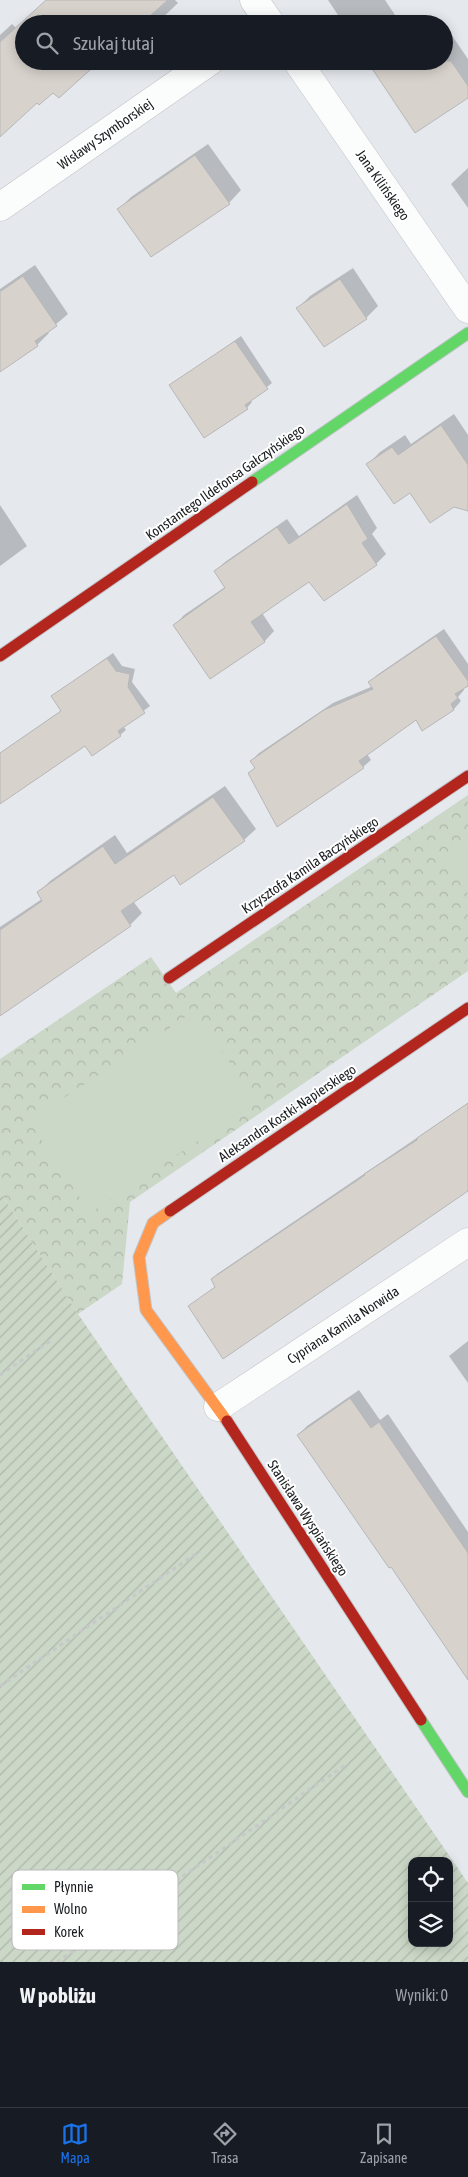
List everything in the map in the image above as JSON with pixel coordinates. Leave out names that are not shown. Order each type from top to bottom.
[{"type":"street","name":"Wisławy Szymborskiej","points":[[0,207],[197,70]]},
{"type":"street","name":"Jana Kilińskiego","points":[[303,70],[468,309]]},
{"type":"street","name":"Konstantego Ildefonsa Gałczyńskiego","points":[[0,656],[468,333]]},
{"type":"street","name":"Krzysztofa Kamila Baczyńskiego","points":[[169,978],[468,776]]},
{"type":"street","name":"Aleksandra Kostki-Napierskiego","points":[[138,1257],[153,1223],[468,1008]]},
{"type":"street","name":"Cypriana Kamila Norwida","points":[[218,1408],[468,1242]]},
{"type":"street","name":"Stanisława Wyspiańskiego","points":[[138,1257],[146,1310],[218,1408],[468,1792]]},
{"type":"path","points":[[0,1375],[50,1342]]},
{"type":"path","points":[[0,1686],[200,1551]]},
{"type":"path","points":[[178,1879],[344,1766]]},
{"type":"path","points":[[57,1962],[75,1950]]},
{"type":"green space","points":[[468,795],[468,971],[130,1202],[122,1284],[78,1314],[0,1192],[0,1059],[151,957],[176,993]]},
{"type":"green space","points":[[468,844],[468,894],[445,860]]},
{"type":"green space","points":[[195,1011],[256,1102],[90,1213],[29,1121]]},
{"type":"green space","points":[[0,1192],[78,1314],[450,1857],[408,1857],[408,1947],[453,1947],[453,1861],[468,1883],[468,1962],[0,1962]]},
{"type":"building","points":[[46,0],[168,0],[151,15],[30,15]]},
{"type":"building","points":[[15,28],[15,70],[90,70],[59,98],[53,93],[39,105],[37,103],[0,137],[0,42]]},
{"type":"building","points":[[453,64],[468,86],[468,98],[415,133],[373,70],[453,70]]},
{"type":"building","points":[[195,155],[230,204],[151,257],[117,209]]},
{"type":"building","points":[[23,276],[57,326],[35,341],[38,346],[0,372],[0,289],[1,291]]},
{"type":"building","points":[[340,279],[367,319],[324,347],[296,308]]},
{"type":"building","points":[[235,341],[268,389],[245,405],[248,409],[204,438],[169,385]]},
{"type":"building","points":[[441,425],[468,465],[468,511],[454,507],[430,523],[410,493],[394,504],[366,464],[392,447],[398,455]]},
{"type":"building","points":[[347,504],[368,539],[362,543],[377,565],[324,601],[309,582],[281,601],[251,622],[265,642],[210,679],[173,625],[225,588],[214,571],[277,527],[289,544]]},
{"type":"building","points":[[436,636],[468,681],[468,686],[455,694],[458,698],[451,704],[454,710],[422,731],[416,720],[359,761],[364,768],[277,827],[248,773],[255,768],[250,761],[324,710],[373,689],[368,682]]},
{"type":"building","points":[[107,658],[116,671],[130,674],[128,687],[145,713],[118,731],[121,736],[92,756],[85,746],[0,804],[0,753],[61,711],[51,696]]},
{"type":"building","points":[[213,797],[245,841],[180,885],[174,875],[121,911],[131,926],[0,1016],[0,930],[42,901],[37,892],[103,846],[115,864]]},
{"type":"building","points":[[468,1103],[468,1191],[223,1359],[188,1306],[215,1287],[211,1279],[417,1140],[417,1138]]},
{"type":"building","points":[[350,1398],[371,1428],[379,1422],[468,1553],[468,1680],[391,1567],[389,1568],[297,1435]]},
{"type":"traffic: fast","points":[[252,482],[468,333]]},
{"type":"traffic: fast","points":[[421,1720],[468,1792]]},
{"type":"traffic: slow","points":[[170,1211],[153,1223],[139,1257],[146,1310],[227,1421]]},
{"type":"traffic: jam","points":[[0,656],[252,482]]},
{"type":"traffic: jam","points":[[169,978],[468,776]]},
{"type":"traffic: jam","points":[[170,1211],[468,1008]]},
{"type":"traffic: jam","points":[[227,1421],[421,1720]]}]
